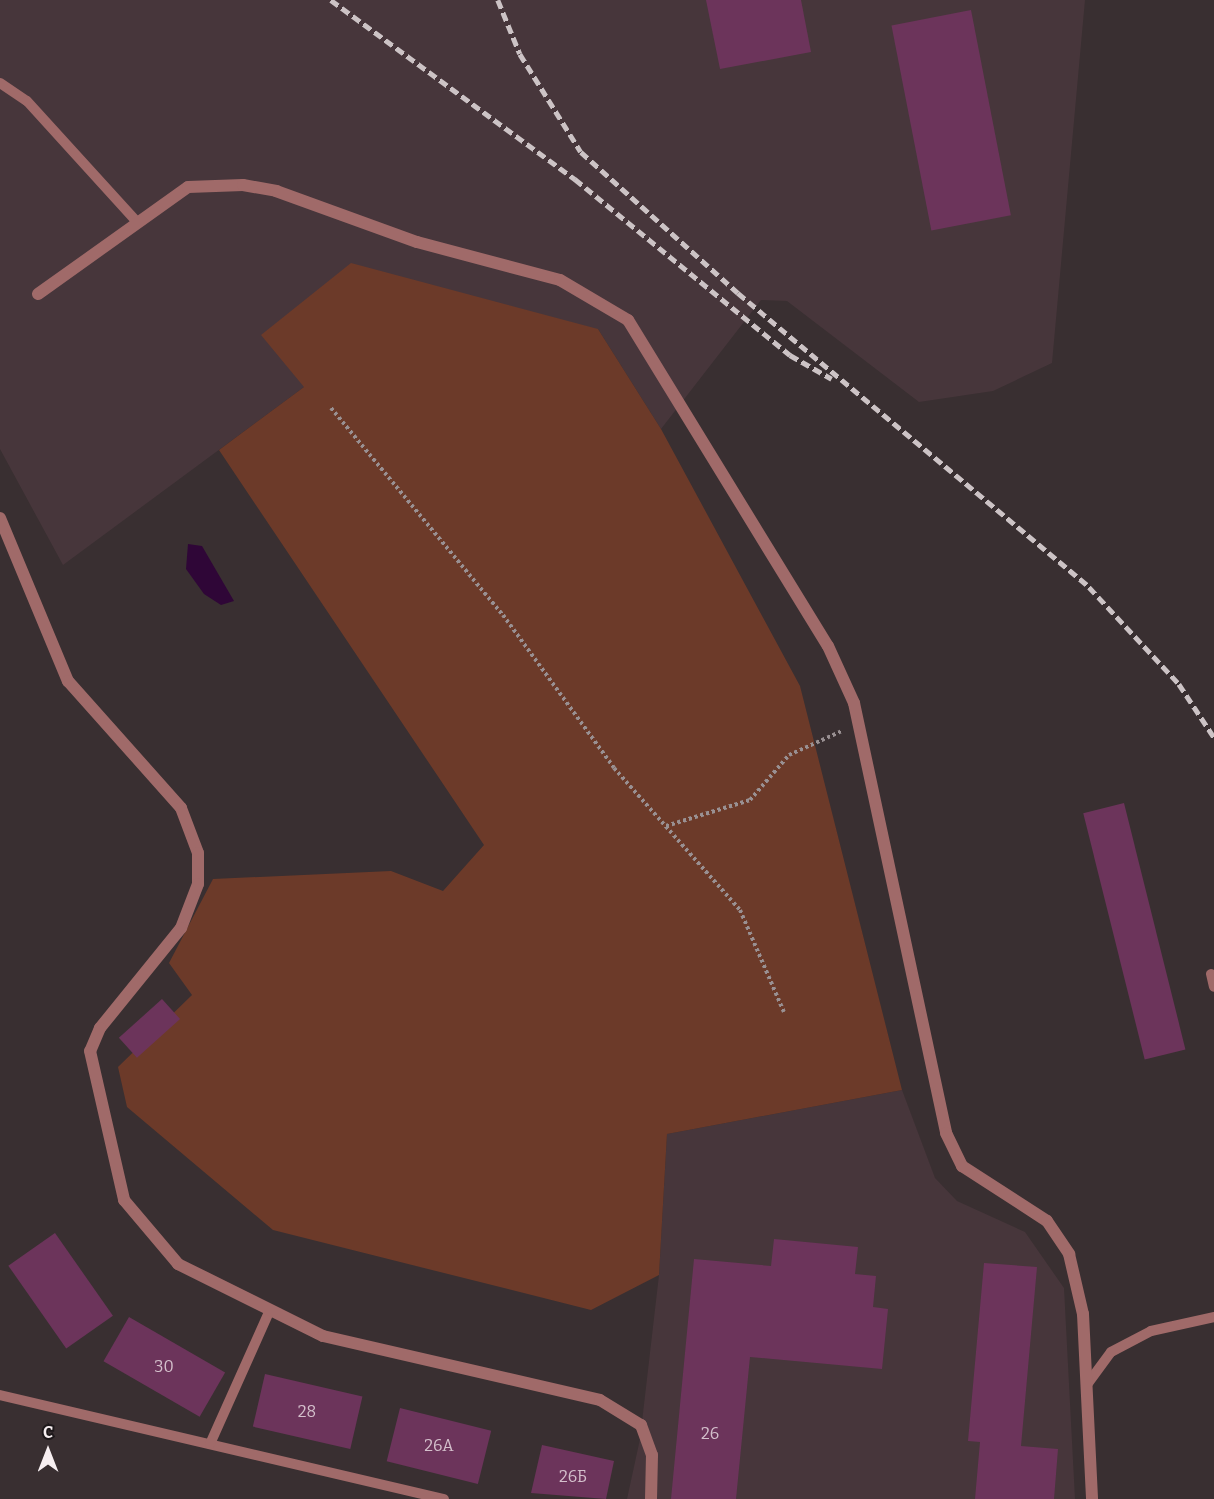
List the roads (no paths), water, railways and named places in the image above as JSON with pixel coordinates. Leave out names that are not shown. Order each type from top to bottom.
[{"type":"street","points":[[38,294],[188,187],[276,191],[417,242],[560,280],[628,320],[828,646],[858,725],[946,1133],[962,1166],[1047,1221],[1069,1254],[1083,1314],[1092,1499]]},
{"type":"street","points":[[0,518],[68,681],[181,808],[198,853],[198,884],[181,928],[100,1028],[90,1051],[124,1200],[178,1264],[322,1336],[600,1400],[641,1425],[652,1455],[651,1499]]},
{"type":"lane","points":[[0,83],[27,101],[138,223]]},
{"type":"lane","points":[[1211,974],[1214,987]]},
{"type":"lane","points":[[210,1444],[270,1310]]},
{"type":"lane","points":[[1086,1386],[1111,1352],[1151,1331],[1214,1317]]},
{"type":"lane","points":[[0,1395],[444,1499]]},
{"type":"railway","points":[[331,0],[575,179],[790,355],[832,379]]},
{"type":"railway","points":[[498,0],[520,54],[581,152],[738,293],[1089,587],[1179,684],[1214,737]]}]
